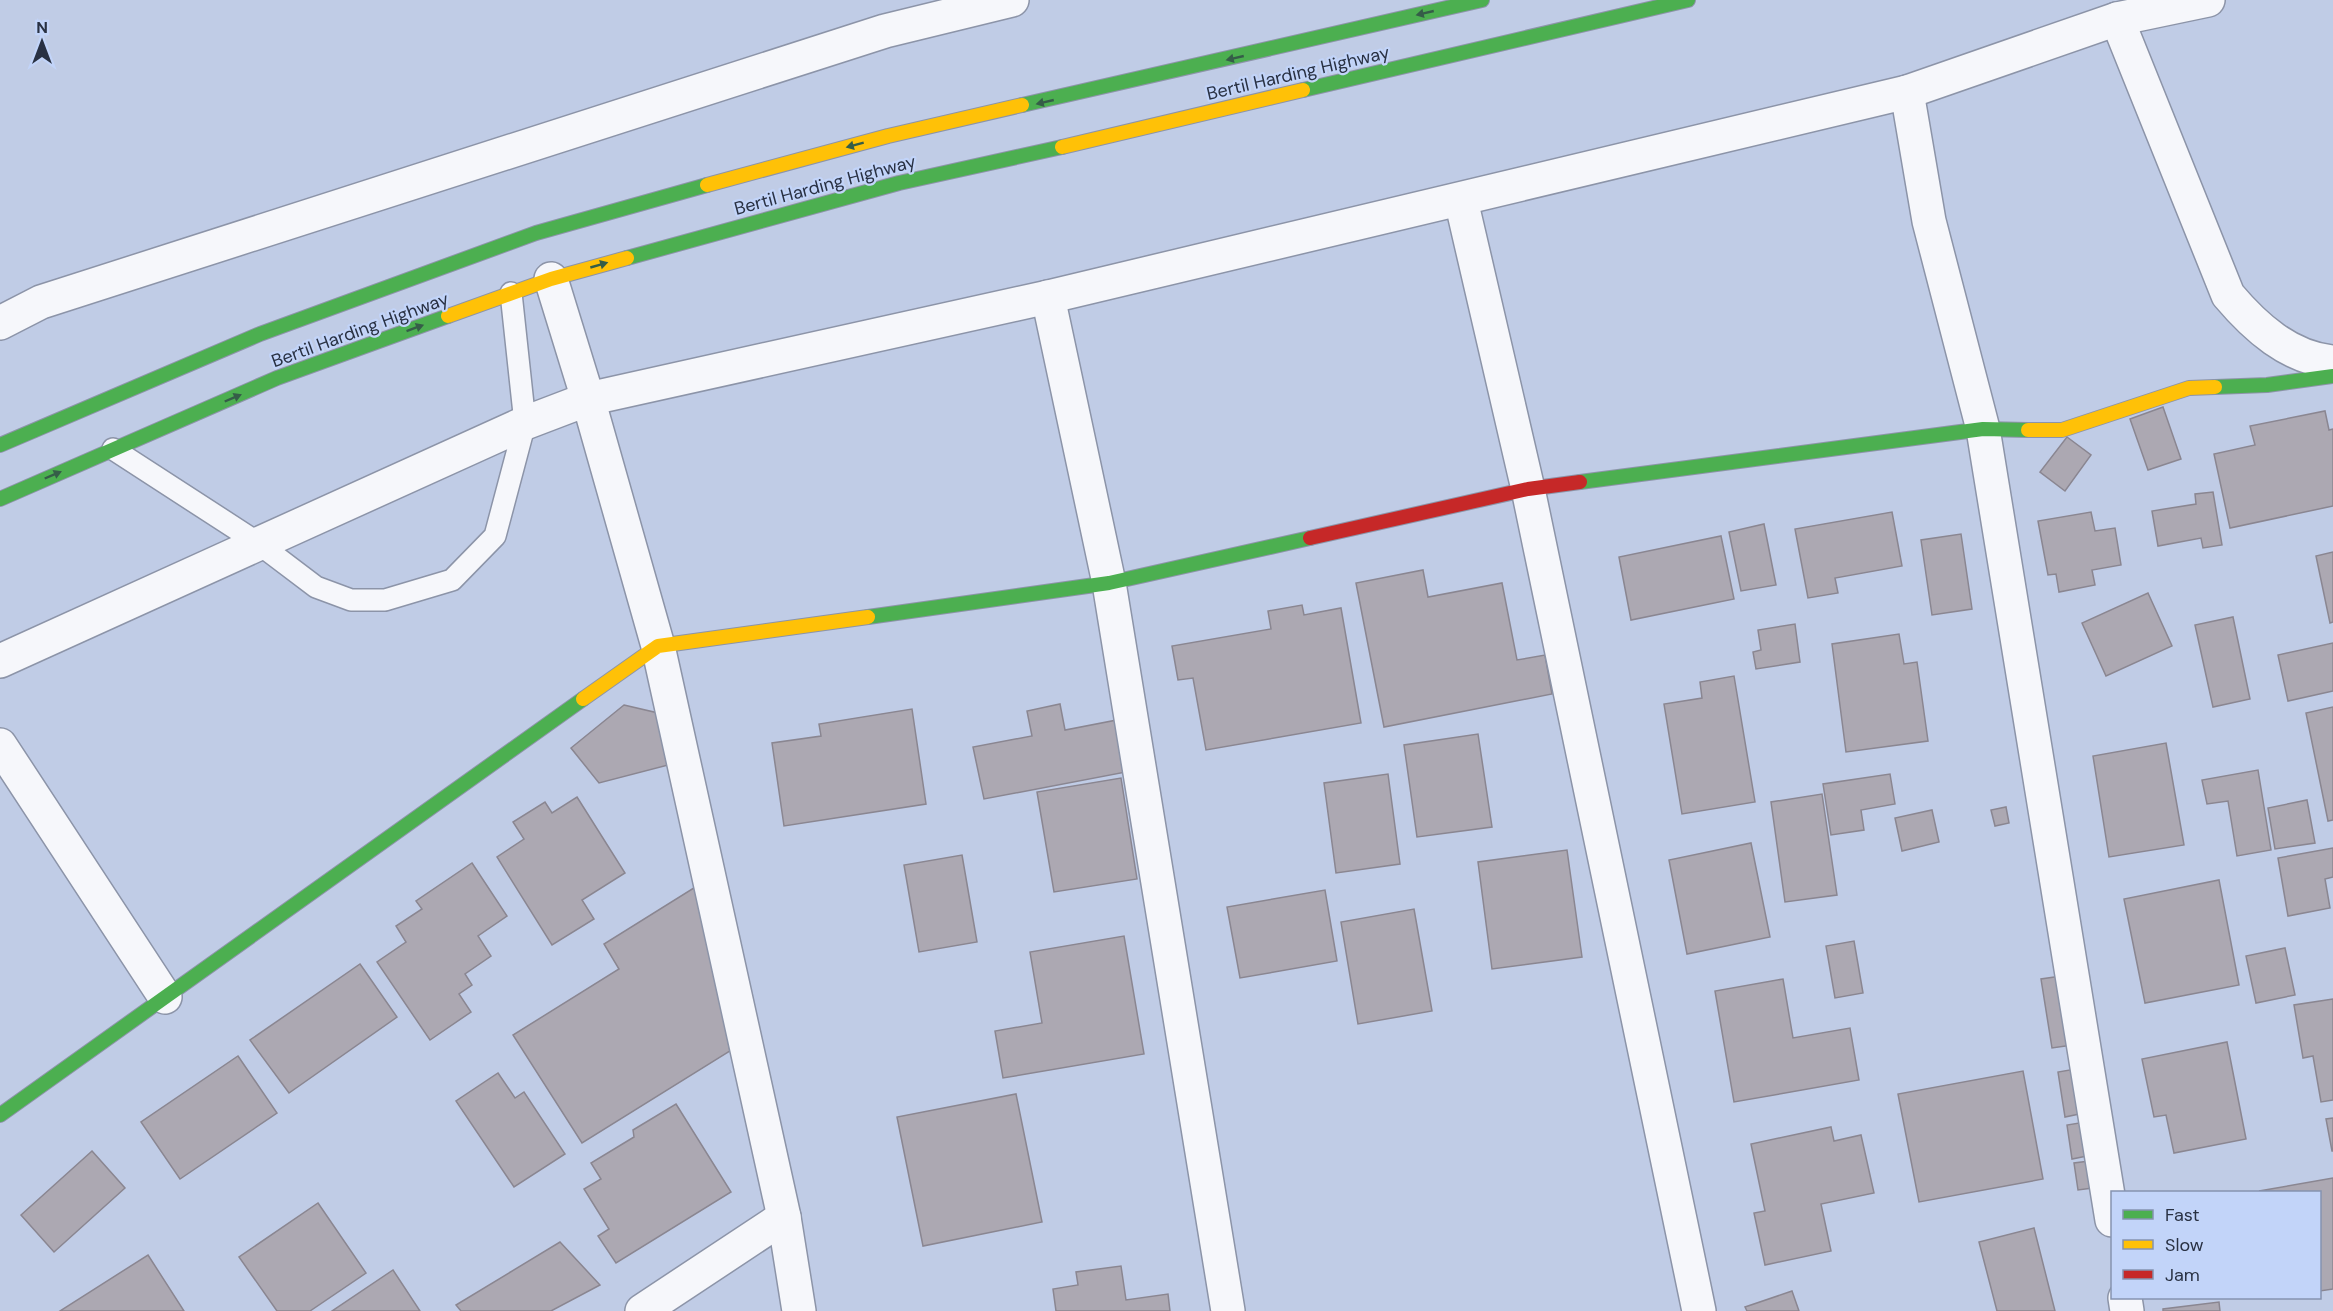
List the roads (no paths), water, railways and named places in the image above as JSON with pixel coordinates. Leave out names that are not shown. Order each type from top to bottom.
[{"type":"main road","name":"Bertil Harding Highway","points":[[0,445],[260,334],[536,233],[888,136],[1482,0]]},
{"type":"main road","name":"Bertil Harding Highway","points":[[0,499],[277,378],[551,279],[899,183],[1688,0]]},
{"type":"main road","points":[[0,1115],[658,646],[1109,583],[1528,489],[1983,429],[2062,430],[2189,388],[2267,385],[2333,376]]},
{"type":"street","points":[[0,323],[41,302],[862,39],[1012,0]]},
{"type":"street","points":[[0,661],[525,423],[588,399],[1048,297],[1907,92],[2117,20],[2208,0]]},
{"type":"street","points":[[2117,20],[2228,296],[2247,317],[2271,337],[2294,351],[2333,362]]},
{"type":"street","points":[[1907,92],[1929,221],[1983,429],[2111,1215]]},
{"type":"street","points":[[1461,200],[1528,489],[1700,1311]]},
{"type":"street","points":[[551,279],[588,399],[658,646],[784,1217],[800,1311]]},
{"type":"street","points":[[1048,297],[1109,583],[1228,1311]]},
{"type":"street","points":[[0,745],[165,997]]},
{"type":"street","points":[[642,1311],[784,1217]]},
{"type":"lane","points":[[113,449],[258,543],[316,587],[351,600],[385,600],[452,580],[495,536],[525,423],[511,294]]}]
